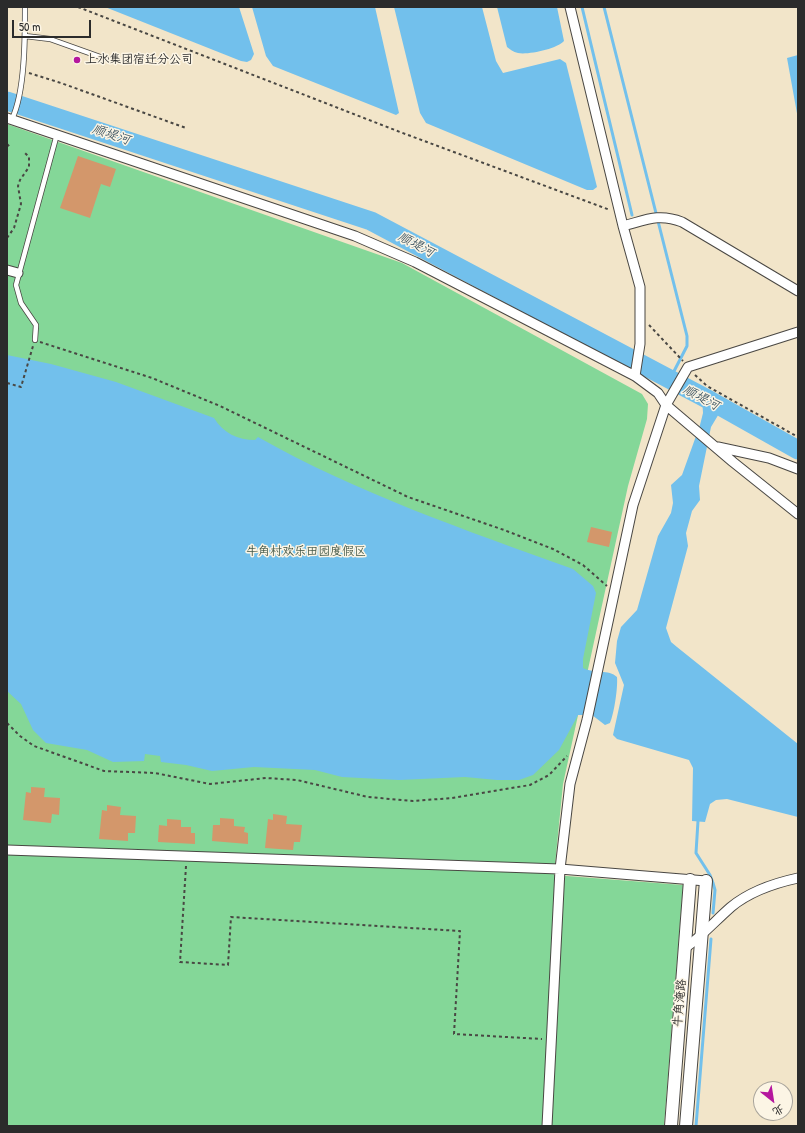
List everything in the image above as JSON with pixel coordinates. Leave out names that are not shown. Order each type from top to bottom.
[{"type":"street","points":[[570,7],[620,214],[640,287],[640,344],[635,375]]},
{"type":"street","points":[[12,117],[57,134],[300,216],[415,262],[635,375],[658,393],[666,405],[714,446],[798,514]]},
{"type":"street","points":[[623,226],[659,217],[671,218],[682,222],[798,291]]},
{"type":"street","points":[[7,270],[18,273]]},
{"type":"street","points":[[547,1126],[560,869],[570,784],[587,720],[633,505],[666,405],[686,364],[798,332]]},
{"type":"street","points":[[714,446],[769,458],[798,469]]},
{"type":"street","points":[[7,850],[560,869],[706,881]]},
{"type":"street","points":[[685,948],[702,936],[731,907],[746,896],[782,882],[798,878]]},
{"type":"street","name":"牛角淹路","points":[[671,1126],[690,880]]},
{"type":"street","name":"牛角淹路","points":[[686,1126],[706,881]]},
{"type":"lane","points":[[12,117],[22,71],[25,36],[25,7]]},
{"type":"lane","points":[[25,36],[50,39],[106,59]]},
{"type":"lane","points":[[35,340],[36,325],[21,303],[17,291],[18,273],[57,134]]},
{"type":"path","points":[[78,7],[400,132],[620,214]]},
{"type":"path","points":[[22,71],[61,83],[186,128]]},
{"type":"path","points":[[7,144],[11,148]]},
{"type":"path","points":[[7,238],[14,228],[21,204],[18,186],[20,180],[30,167],[29,157],[24,152]]},
{"type":"path","points":[[640,317],[707,386],[798,437]]},
{"type":"path","points":[[7,383],[21,387],[35,340],[152,378],[234,413],[408,497],[504,530],[552,549],[583,565],[614,594]]},
{"type":"path","points":[[7,723],[20,736],[34,746],[104,771],[155,773],[210,784],[266,778],[297,780],[368,797],[413,801],[452,798],[530,785],[550,775],[581,741]]},
{"type":"path","points":[[187,856],[180,962],[228,965],[231,917],[460,931],[454,1034],[551,1040]]},
{"type":"green space","name":"牛角村欢乐田园度假区","points":[[7,124],[402,263],[642,394],[648,404],[647,419],[628,486],[563,784],[554,875],[683,885],[664,1126],[7,1126]]},
{"type":"water","points":[[105,7],[239,7],[254,54],[251,60],[247,62],[241,61]]},
{"type":"water","points":[[252,7],[375,7],[399,113],[396,115],[273,66],[266,56]]},
{"type":"water","points":[[394,7],[482,7],[496,61],[503,73],[560,59],[566,63],[597,187],[593,190],[587,190],[426,123],[420,113]]},
{"type":"water","points":[[497,7],[557,7],[564,41],[555,47],[535,52],[518,53],[513,51],[507,47]]},
{"type":"water","points":[[798,55],[798,119],[787,58]]},
{"type":"water","points":[[7,355],[51,364],[116,382],[214,418],[226,432],[232,435],[249,440],[255,440],[258,437],[334,476],[373,493],[452,525],[573,569],[593,586],[596,593],[583,659],[583,668],[592,671],[610,673],[617,677],[617,688],[610,723],[605,725],[592,715],[578,715],[559,750],[533,775],[519,780],[497,780],[465,777],[399,780],[342,777],[315,770],[254,767],[212,771],[186,765],[161,762],[160,756],[145,754],[144,761],[113,762],[87,750],[46,743],[33,730],[21,704],[7,691]]},
{"type":"water","points":[[702,396],[723,407],[711,427],[699,486],[700,500],[692,511],[686,533],[688,546],[666,628],[671,642],[798,744],[798,817],[727,799],[716,800],[710,804],[705,822],[692,821],[693,768],[689,760],[617,739],[613,735],[624,685],[615,663],[617,641],[621,627],[637,610],[658,536],[671,513],[673,503],[671,485],[682,475],[700,425],[703,413]]},
{"type":"building","points":[[78,156],[116,169],[110,187],[101,184],[90,218],[60,208]]},
{"type":"building","points":[[591,527],[612,532],[609,547],[587,542]]},
{"type":"building","points":[[31,787],[45,788],[44,797],[60,798],[59,815],[52,814],[51,823],[23,820],[26,792],[31,793]]},
{"type":"building","points":[[107,805],[121,807],[120,815],[136,816],[135,833],[128,833],[128,841],[99,839],[102,810],[107,811]]},
{"type":"building","points":[[273,814],[287,816],[286,824],[302,825],[300,842],[294,842],[293,850],[265,848],[268,819],[273,820]]},
{"type":"building","points":[[220,818],[234,819],[234,826],[245,827],[244,832],[248,833],[248,844],[212,841],[213,825],[220,825]]},
{"type":"building","points":[[167,819],[181,820],[181,827],[191,827],[191,833],[195,833],[195,844],[158,842],[159,825],[167,826]]},
{"type":"waterway","points":[[582,7],[632,215]]},
{"type":"waterway","points":[[604,7],[687,336],[687,346],[670,379]]},
{"type":"waterway","name":"顺堤河","points":[[7,101],[371,221],[711,401],[798,450]]},
{"type":"waterway","points":[[698,821],[696,853],[710,875],[715,890],[713,913]]},
{"type":"waterway","points":[[696,1126],[711,939]]},
{"type":"place","name":"上水集团宿迁分公司","points":[[77,60]]}]
